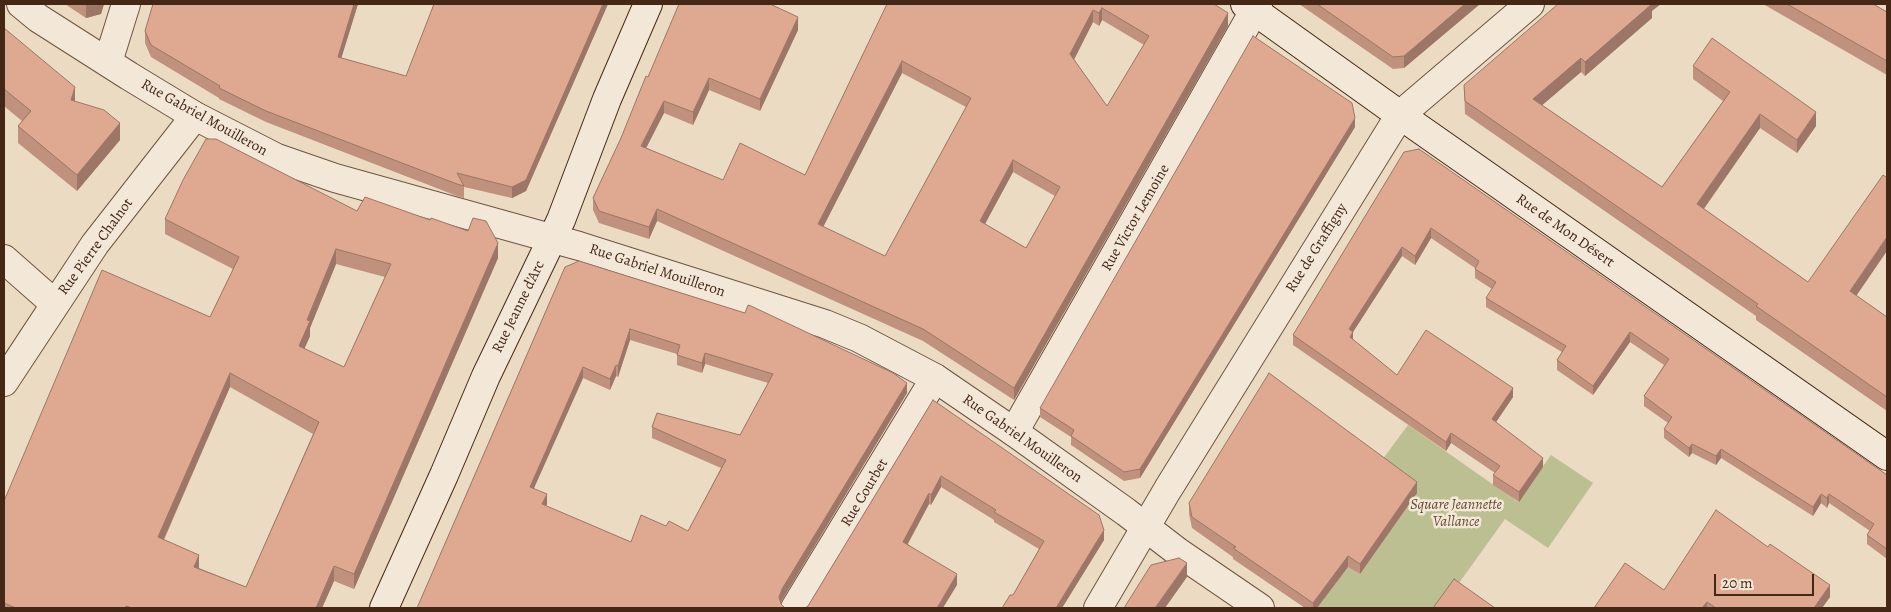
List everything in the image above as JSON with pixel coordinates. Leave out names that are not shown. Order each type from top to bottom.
[{"type":"street","name":"Rue Gabriel Mouilleron","points":[[20,4],[38,18],[195,116],[277,158],[326,176],[552,239],[825,324],[859,338],[935,378],[1014,432],[1260,608]]},
{"type":"street","points":[[108,62],[126,4]]},
{"type":"street","name":"Rue Jeanne d'Arc","points":[[384,608],[486,376],[573,192],[607,99],[648,4]]},
{"type":"street","name":"Rue de Graffigny","points":[[1098,608],[1168,489],[1400,115],[1530,4]]},
{"type":"street","name":"Rue de Mon Désert","points":[[1252,6],[1400,115],[1887,456]]},
{"type":"street","name":"Rue Victor Lemoine","points":[[1014,432],[1252,6]]},
{"type":"street","name":"Rue Pierre Chalnot","points":[[4,382],[95,244],[195,116]]},
{"type":"street","points":[[4,259],[55,304]]},
{"type":"street","name":"Rue Courbet","points":[[795,608],[935,378]]},
{"type":"green space","name":"Square Jeannette Vallance","points":[[1408,425],[1518,502],[1551,455],[1593,483],[1548,548],[1505,519],[1441,608],[1317,608],[1348,567],[1360,574],[1417,493],[1379,464]]},
{"type":"building","points":[[153,4],[354,4],[338,57],[406,76],[434,4],[603,4],[526,180],[512,187],[457,173],[464,186],[457,184],[266,111],[219,88],[220,86],[151,45],[145,31]]},
{"type":"building","points":[[679,4],[770,4],[798,17],[760,99],[709,78],[693,112],[664,101],[641,146],[723,180],[740,143],[805,175],[887,4],[1214,4],[1228,13],[1014,388],[923,329],[657,209],[649,227],[599,211],[593,198],[621,138],[646,76],[648,77]],"holes":[[[1102,8],[1149,36],[1107,106],[1070,54],[1093,10],[1099,13]],[[902,61],[971,98],[885,256],[818,224]],[[1013,160],[1060,187],[1026,248],[980,221]]]},
{"type":"building","points":[[1317,4],[1465,4],[1404,56],[1393,57]]},
{"type":"building","points":[[1558,4],[1652,4],[1585,62],[1581,58],[1533,99],[1662,187],[1730,92],[1693,66],[1712,38],[1816,112],[1797,140],[1760,114],[1697,204],[1808,282],[1883,175],[1887,176],[1887,237],[1850,291],[1887,317],[1887,397],[1756,306],[1758,304],[1465,101],[1464,85]]},
{"type":"building","points":[[1787,4],[1873,4],[1887,12],[1887,61]]},
{"type":"building","points":[[4,28],[75,87],[71,100],[104,110],[120,123],[77,175],[18,126],[31,111],[4,89]]},
{"type":"building","points":[[1253,36],[1352,103],[1355,118],[1140,469],[1124,472],[1071,436],[1074,430],[1040,408]]},
{"type":"building","points":[[206,139],[216,139],[357,211],[365,197],[468,231],[473,218],[486,221],[498,243],[354,574],[334,566],[316,608],[132,608],[126,606],[125,608],[16,608],[4,603],[4,501],[102,270],[210,317],[239,257],[165,219],[183,180]],"holes":[[[336,249],[391,264],[344,367],[299,346],[310,321],[307,320]],[[230,373],[319,422],[246,587],[194,567],[199,555],[158,537]]]},
{"type":"building","points":[[1419,149],[1887,475],[1887,549],[1867,535],[1874,524],[1829,494],[1827,498],[1821,494],[1813,507],[1721,449],[1716,456],[1692,444],[1689,448],[1664,429],[1672,417],[1644,396],[1669,359],[1630,332],[1593,386],[1557,360],[1566,346],[1486,298],[1496,282],[1475,269],[1479,261],[1431,228],[1415,256],[1402,247],[1349,329],[1353,332],[1350,337],[1397,375],[1426,330],[1513,388],[1492,419],[1543,458],[1519,492],[1493,475],[1500,466],[1451,433],[1446,442],[1293,335],[1404,152]]},
{"type":"building","points":[[579,261],[745,313],[748,305],[751,306],[893,373],[907,383],[782,589],[779,597],[781,604],[785,608],[417,608],[565,267]],"holes":[[[630,329],[680,345],[677,355],[702,363],[705,353],[773,374],[740,435],[657,413],[652,427],[726,460],[688,531],[669,521],[666,526],[641,515],[631,542],[542,504],[547,494],[530,487],[583,367],[610,379],[616,365],[618,366]]]},
{"type":"building","points":[[1269,373],[1417,482],[1360,564],[1348,556],[1313,603],[1233,548],[1236,547],[1192,517],[1189,503]]},
{"type":"building","points":[[933,400],[1099,515],[1104,530],[1056,608],[1002,608],[1010,595],[1013,595],[1044,541],[994,512],[996,510],[941,476],[931,495],[929,493],[903,542],[957,574],[937,608],[805,608],[808,606]]},
{"type":"building","points":[[1716,510],[1768,547],[1770,544],[1830,585],[1814,608],[1716,608],[1707,602],[1702,608],[1594,608],[1625,563],[1664,590]]},
{"type":"building","points":[[1179,558],[1187,563],[1155,608],[1124,608],[1151,565]]},
{"type":"building","points":[[1454,579],[1495,608],[1433,608]]}]
